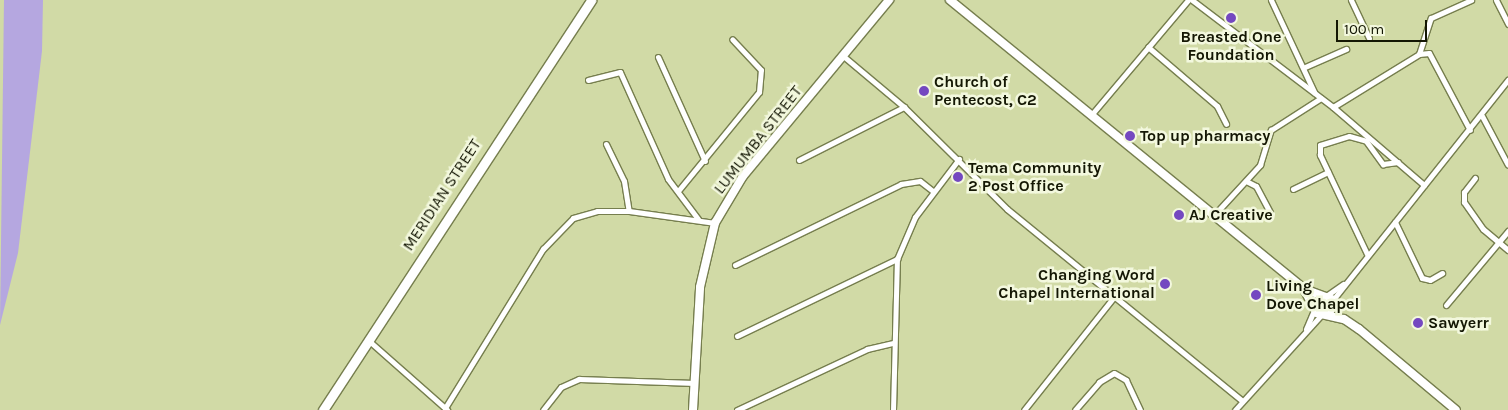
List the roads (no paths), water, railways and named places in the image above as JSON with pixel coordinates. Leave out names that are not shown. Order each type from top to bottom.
[{"type":"main road","name":"MERIDIAN STREET","points":[[323,410],[591,0]]},
{"type":"street","name":"LUMUMBA STREET","points":[[693,410],[700,287],[715,223],[743,176],[842,55],[890,0]]},
{"type":"street","points":[[950,0],[1215,214],[1304,289],[1328,300],[1344,319],[1456,410]]},
{"type":"street","points":[[1092,114],[1188,0]]},
{"type":"street","points":[[1192,0],[1332,107],[1424,185]]},
{"type":"street","points":[[1271,0],[1305,67],[1315,94]]},
{"type":"street","points":[[1351,0],[1369,38]]},
{"type":"street","points":[[1419,54],[1431,18],[1471,0]]},
{"type":"street","points":[[1496,0],[1508,24]]},
{"type":"street","points":[[678,191],[705,161],[762,81],[761,70],[732,39]]},
{"type":"street","points":[[1148,47],[1217,106],[1226,124]]},
{"type":"street","points":[[1305,67],[1346,49]]},
{"type":"street","points":[[1332,107],[1419,54],[1431,55],[1470,130]]},
{"type":"street","points":[[842,55],[904,107],[959,159],[1007,209],[1242,401]]},
{"type":"street","points":[[658,57],[705,161]]},
{"type":"street","points":[[588,80],[620,72],[668,179],[698,219]]},
{"type":"street","points":[[1235,410],[1306,329],[1328,300],[1395,222],[1482,116],[1508,80]]},
{"type":"street","points":[[1215,214],[1260,164],[1271,130],[1320,98]]},
{"type":"street","points":[[799,160],[904,107]]},
{"type":"street","points":[[1482,116],[1505,153],[1508,166]]},
{"type":"street","points":[[1367,254],[1328,172],[1320,145],[1342,135],[1366,141],[1383,164],[1398,162]]},
{"type":"street","points":[[606,144],[624,181],[629,211]]},
{"type":"street","points":[[893,410],[893,343],[897,259],[933,191],[959,159]]},
{"type":"street","points":[[1293,189],[1328,172]]},
{"type":"street","points":[[1475,178],[1464,192],[1464,202],[1483,229],[1508,250]]},
{"type":"street","points":[[735,265],[901,184],[920,181],[933,191]]},
{"type":"street","points":[[1246,181],[1256,186],[1270,212]]},
{"type":"street","points":[[368,340],[446,409],[552,238],[584,214],[629,211],[698,219],[715,223]]},
{"type":"street","points":[[1395,222],[1422,278],[1430,280],[1442,273]]},
{"type":"street","points":[[1446,305],[1508,231]]},
{"type":"street","points":[[737,336],[897,259]]},
{"type":"street","points":[[1319,311],[1343,284]]},
{"type":"street","points":[[1304,289],[1319,311],[1344,319]]},
{"type":"street","points":[[1024,410],[1114,297]]},
{"type":"street","points":[[737,410],[867,349],[893,343]]},
{"type":"street","points":[[1076,410],[1099,382],[1114,374],[1126,380],[1140,410]]},
{"type":"street","points":[[543,410],[561,387],[579,379],[695,383]]},
{"type":"place","name":"Breasted One Foundation","points":[[1231,18]]},
{"type":"place","name":"Church of Pentecost, C2","points":[[924,91]]},
{"type":"place","name":"Top up pharmacy","points":[[1130,136]]},
{"type":"place","name":"Tema Community 2 Post Office","points":[[958,177]]},
{"type":"place","name":"AJ Creative","points":[[1179,215]]},
{"type":"place","name":"Changing Word Chapel International","points":[[1165,284]]},
{"type":"place","name":"Living Dove Chapel","points":[[1256,295]]},
{"type":"place","name":"Sawyerr","points":[[1418,323]]}]
